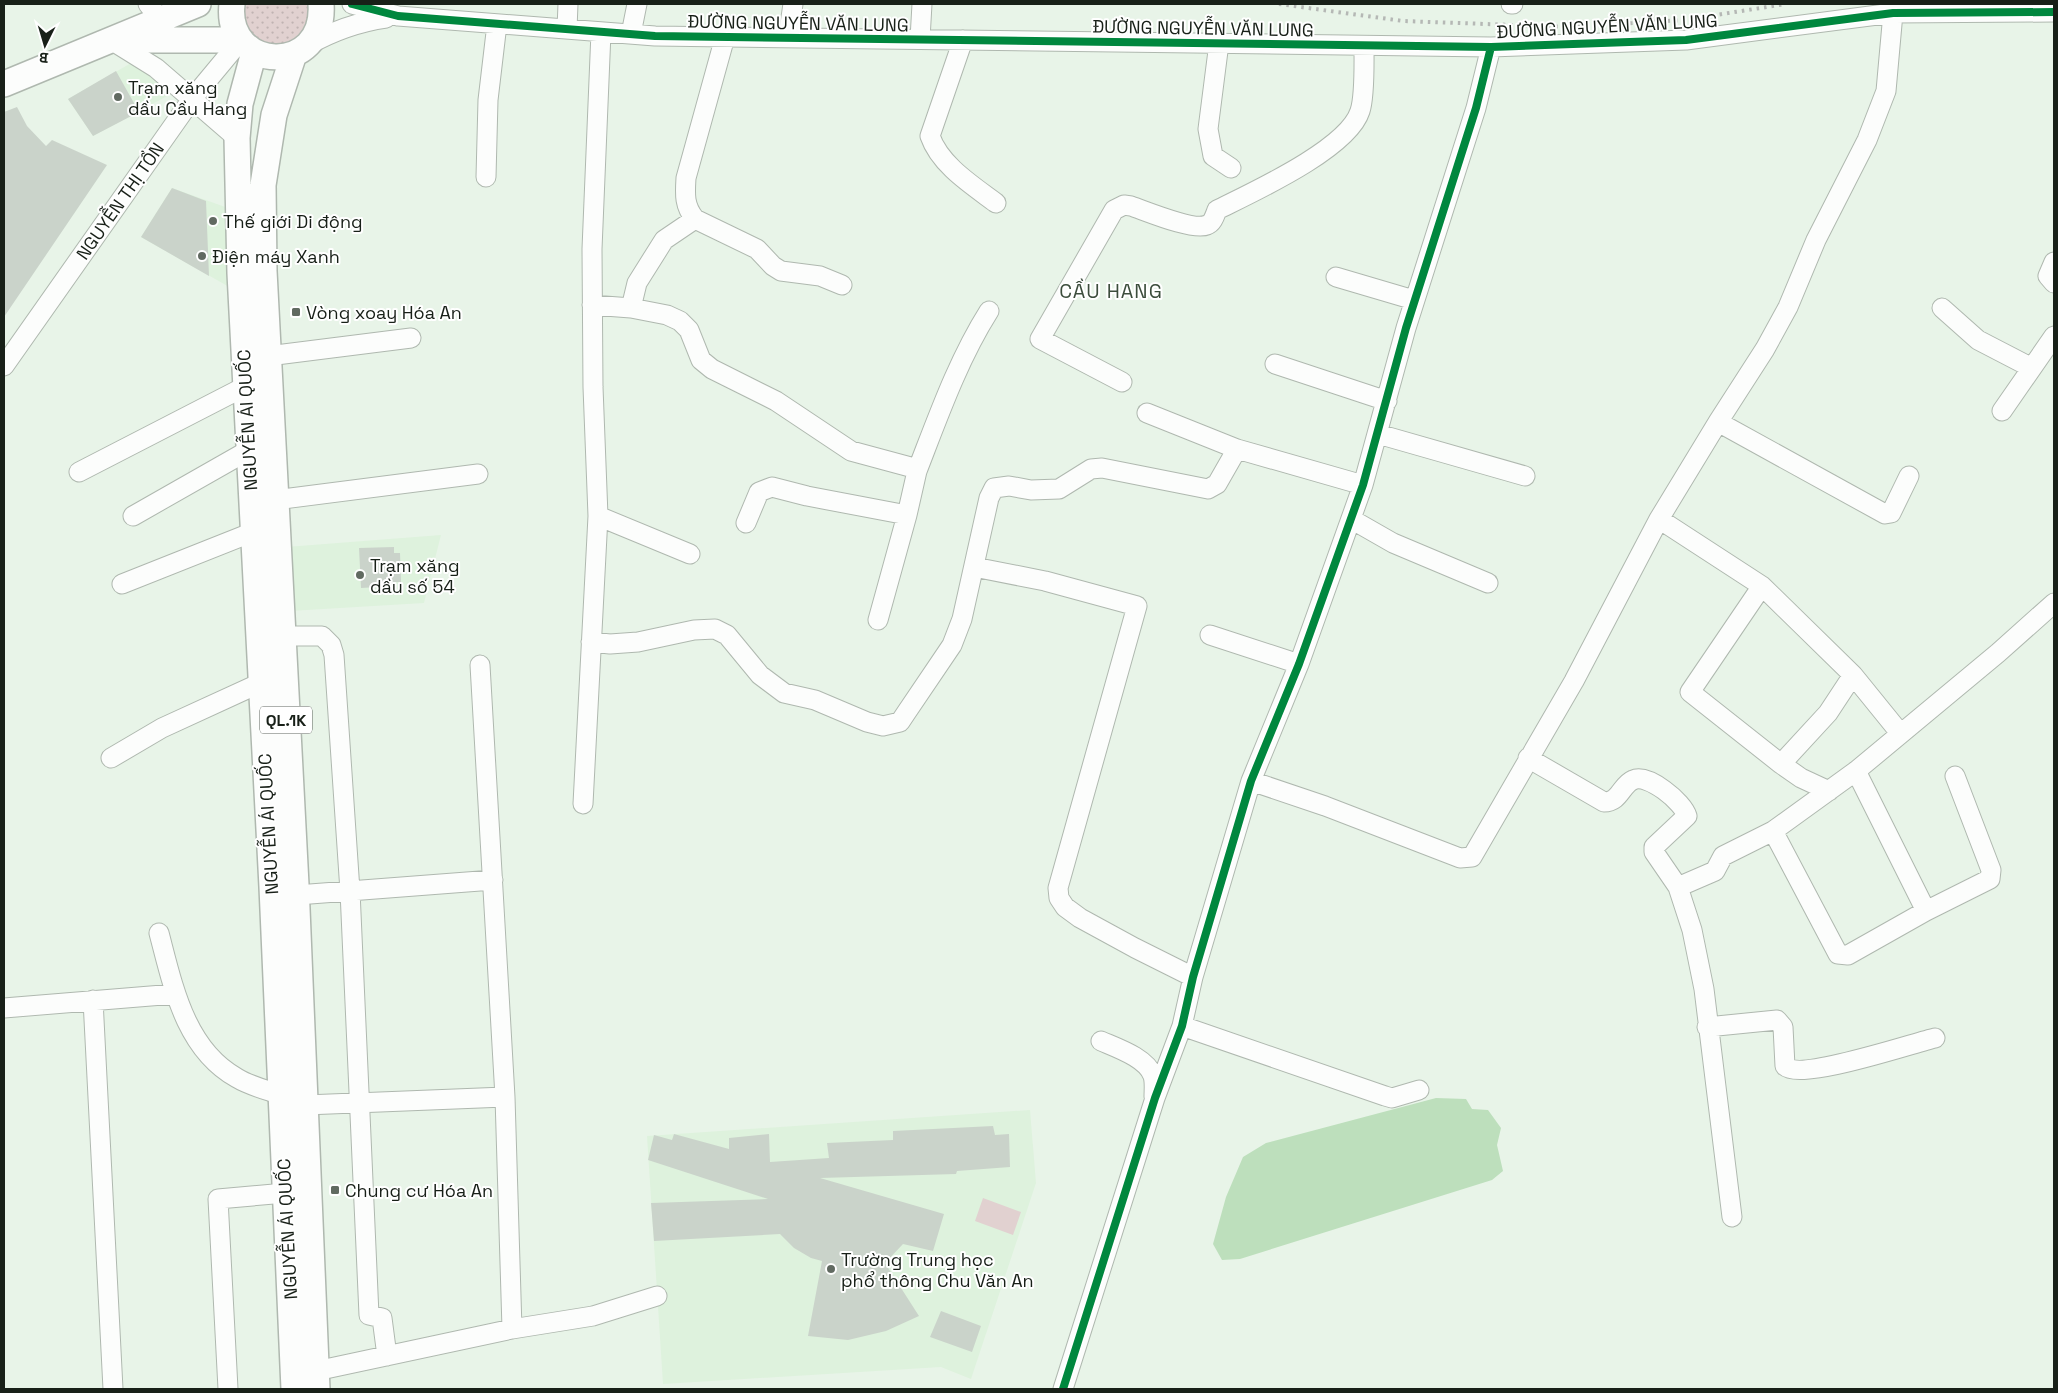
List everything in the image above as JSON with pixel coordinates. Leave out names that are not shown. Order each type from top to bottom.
[{"type":"main road","points":[[4,84],[110,40],[154,11],[198,4]]},
{"type":"main road","points":[[232,4],[232,23],[247,46]]},
{"type":"main road","name":"NGUYỄN ÁI QUỐC","points":[[317,1380],[297,896],[268,356],[263,185],[274,116],[301,50],[318,32],[322,18],[321,4]]},
{"type":"main road","points":[[110,40],[247,46],[267,57],[280,58],[301,50]]},
{"type":"main road","name":"NGUYỄN ÁI QUỐC","points":[[247,46],[237,138],[246,386],[272,887],[294,1389]]},
{"type":"main road","points":[[256,589],[281,589]]},
{"type":"street","name":"ĐƯỜNG NGUYỄN VĂN LUNG","points":[[352,4],[398,16],[631,34],[1491,48],[1686,40],[1893,13],[2054,12]]},
{"type":"street","points":[[566,29],[568,4]]},
{"type":"street","points":[[631,34],[637,4]]},
{"type":"street","points":[[788,38],[793,4]]},
{"type":"street","points":[[920,39],[922,4]]},
{"type":"street","points":[[1251,782],[1325,806],[1466,859],[1472,857],[1574,681],[1660,519],[1718,422],[1765,349],[1788,307],[1816,240],[1866,140],[1886,91],[1893,13]]},
{"type":"street","name":"ĐƯỜNG NGUYỄN VĂN LUNG","points":[[301,50],[330,33],[362,22],[398,16]]},
{"type":"street","points":[[486,177],[488,100],[497,24]]},
{"type":"street","points":[[583,804],[598,516],[592,249],[601,32]]},
{"type":"street","points":[[724,37],[686,178],[685,201],[689,212],[695,219],[757,249],[780,271],[820,276],[842,285]]},
{"type":"street","points":[[110,40],[156,68],[237,138]]},
{"type":"street","points":[[963,40],[930,136],[934,149],[953,169],[996,204]]},
{"type":"street","points":[[1220,43],[1208,129],[1213,156],[1231,168]]},
{"type":"street","name":"NGUYỄN THỊ TỒN","points":[[4,366],[192,99],[247,46]]},
{"type":"street","points":[[1122,382],[1040,339],[1114,210],[1124,205],[1131,206],[1193,226],[1205,226],[1212,222],[1217,210],[1313,160],[1354,124],[1361,110],[1364,46]]},
{"type":"street","points":[[1063,1389],[1155,1098],[1182,1026],[1193,977],[1251,782],[1299,664],[1362,485],[1378,434],[1414,300],[1476,108],[1491,48]]},
{"type":"street","points":[[631,308],[637,283],[664,240],[695,219]]},
{"type":"street","points":[[2054,262],[2048,276],[2054,283]]},
{"type":"street","points":[[1336,277],[1414,300]]},
{"type":"street","points":[[592,305],[631,308],[667,315],[680,320],[689,330],[701,360],[712,369],[776,401],[851,451],[914,468],[917,471]]},
{"type":"street","points":[[1942,308],[1978,340],[2032,368]]},
{"type":"street","points":[[878,620],[917,471],[946,399],[979,327],[989,311]]},
{"type":"street","points":[[2002,411],[2054,336]]},
{"type":"street","points":[[268,356],[410,338]]},
{"type":"street","points":[[1275,364],[1387,401]]},
{"type":"street","points":[[79,472],[246,386]]},
{"type":"street","points":[[1147,413],[1237,449],[1362,485]]},
{"type":"street","points":[[1718,422],[1886,514],[1890,513],[1909,476]]},
{"type":"street","points":[[1378,434],[1525,476]]},
{"type":"street","points":[[591,642],[610,644],[638,642],[694,630],[715,629],[726,635],[760,675],[784,693],[815,700],[867,722],[882,726],[893,725],[900,722],[952,645],[962,618],[989,498],[994,488],[1009,486],[1031,490],[1059,489],[1092,469],[1102,468],[1208,489],[1217,484],[1237,449]]},
{"type":"street","points":[[133,516],[249,450]]},
{"type":"street","points":[[275,500],[478,474]]},
{"type":"street","points":[[746,524],[759,492],[772,486],[807,496],[906,515]]},
{"type":"street","points":[[598,516],[690,554]]},
{"type":"street","points":[[1350,519],[1393,543],[1488,583]]},
{"type":"street","points":[[1660,519],[1762,586],[1853,675],[1900,732]]},
{"type":"street","points":[[122,584],[253,532]]},
{"type":"street","points":[[974,567],[1045,581],[1137,606],[1058,888],[1060,898],[1065,907],[1080,918],[1193,977]]},
{"type":"street","points":[[1762,586],[1690,692],[1781,764],[1801,778],[1829,791]]},
{"type":"street","points":[[1678,887],[1715,871],[1723,856],[1773,831],[1856,771],[1900,732],[1998,653],[2054,603]]},
{"type":"street","points":[[1210,635],[1299,664]]},
{"type":"street","points":[[283,636],[322,636],[333,649],[350,891],[369,1314],[382,1318],[387,1356]]},
{"type":"street","points":[[480,665],[505,1097],[512,1329]]},
{"type":"street","points":[[1781,764],[1828,713],[1853,675]]},
{"type":"street","points":[[111,758],[162,728],[260,683]]},
{"type":"street","points":[[1528,758],[1604,802],[1610,802],[1616,798],[1630,781],[1636,778],[1648,781],[1670,794],[1686,809],[1688,816],[1654,847],[1654,852],[1678,887],[1692,930],[1704,989],[1707,1027],[1732,1217]]},
{"type":"street","points":[[1856,771],[1926,911]]},
{"type":"street","points":[[1773,831],[1838,954],[1853,953],[1926,911],[1988,880],[1992,875],[1955,776]]},
{"type":"street","points":[[297,896],[493,880]]},
{"type":"street","points":[[159,933],[175,994],[185,1019],[195,1036],[221,1067],[239,1079],[281,1095]]},
{"type":"street","points":[[4,1008],[175,994]]},
{"type":"street","points":[[93,1000],[113,1389]]},
{"type":"street","points":[[1707,1027],[1777,1020],[1782,1027],[1785,1066],[1794,1071],[1822,1068],[1935,1038]]},
{"type":"street","points":[[1182,1026],[1392,1098],[1419,1090]]},
{"type":"street","points":[[1101,1041],[1124,1051],[1148,1068],[1153,1077],[1155,1098]]},
{"type":"street","points":[[305,1105],[505,1097]]},
{"type":"street","points":[[228,1389],[218,1198],[285,1193]]},
{"type":"street","points":[[317,1380],[387,1356],[512,1329],[593,1316],[657,1296]]},
{"type":"shaded area","points":[[242,4],[310,4],[309,25],[294,43],[272,47],[251,37],[242,21]]},
{"type":"shaded area","name":"Trạm xăng dầu Cầu Hang","points":[[133,62],[160,82],[169,95],[93,136],[68,99]]},
{"type":"shaded area","name":"Điện máy Xanh","points":[[172,188],[228,208],[231,288],[141,237]]},
{"type":"shaded area","name":"Trạm xăng dầu số 54","points":[[441,535],[424,603],[290,611],[286,547]]},
{"type":"shaded area","points":[[1436,1098],[1466,1099],[1472,1109],[1488,1110],[1501,1128],[1497,1145],[1503,1171],[1492,1180],[1240,1259],[1222,1260],[1213,1244],[1226,1197],[1243,1157],[1266,1143]]},
{"type":"shaded area","name":"Trường Trung học phổ thông Chu Văn An","points":[[1030,1110],[1036,1183],[971,1379],[941,1367],[663,1384],[647,1136]]},
{"type":"shaded area","points":[[983,1198],[1021,1212],[1013,1235],[975,1221]]},
{"type":"building","name":"Trạm xăng dầu Cầu Hang","points":[[116,71],[139,112],[93,136],[68,99]]},
{"type":"building","points":[[17,107],[27,126],[46,146],[52,140],[107,165],[4,317],[4,112]]},
{"type":"building","name":"Điện máy Xanh","points":[[172,188],[206,201],[209,276],[141,237]]},
{"type":"building","points":[[394,547],[394,553],[400,553],[401,582],[394,582],[394,586],[361,588],[359,548]]},
{"type":"building","points":[[993,1126],[995,1135],[1009,1134],[1010,1167],[957,1171],[956,1174],[820,1178],[944,1214],[933,1251],[903,1244],[885,1263],[919,1316],[886,1331],[848,1340],[808,1336],[822,1261],[811,1258],[794,1248],[780,1234],[654,1241],[651,1203],[768,1199],[648,1160],[654,1135],[672,1140],[674,1134],[729,1149],[729,1138],[769,1134],[770,1162],[829,1158],[827,1143],[893,1140],[893,1131]]},
{"type":"building","points":[[941,1311],[981,1326],[972,1352],[930,1337]]},
{"type":"railway","points":[[1279,4],[1403,21],[1569,27],[1684,20],[1786,4]]},
{"type":"cycle path","points":[[352,4],[398,16],[655,36],[1491,47],[1686,40],[1893,13],[2054,12]]},
{"type":"cycle path","points":[[1063,1389],[1155,1098],[1182,1026],[1193,977],[1251,781],[1299,664],[1363,485],[1406,328],[1476,108],[1491,47]]},
{"type":"place","name":"Trạm xăng dầu Cầu Hang","points":[[118,97]]},
{"type":"place","name":"Thế giới Di động","points":[[213,221]]},
{"type":"place","name":"Điện máy Xanh","points":[[202,256]]},
{"type":"place","name":"Vòng xoay Hóa An","points":[[296,312]]},
{"type":"place","name":"Trạm xăng dầu số 54","points":[[360,575]]},
{"type":"place","name":"Chung cư Hóa An","points":[[335,1190]]},
{"type":"place","name":"Trường Trung học phổ thông Chu Văn An","points":[[831,1269]]},
{"type":"district","name":"CẦU HANG","points":[[1111,291]]}]
